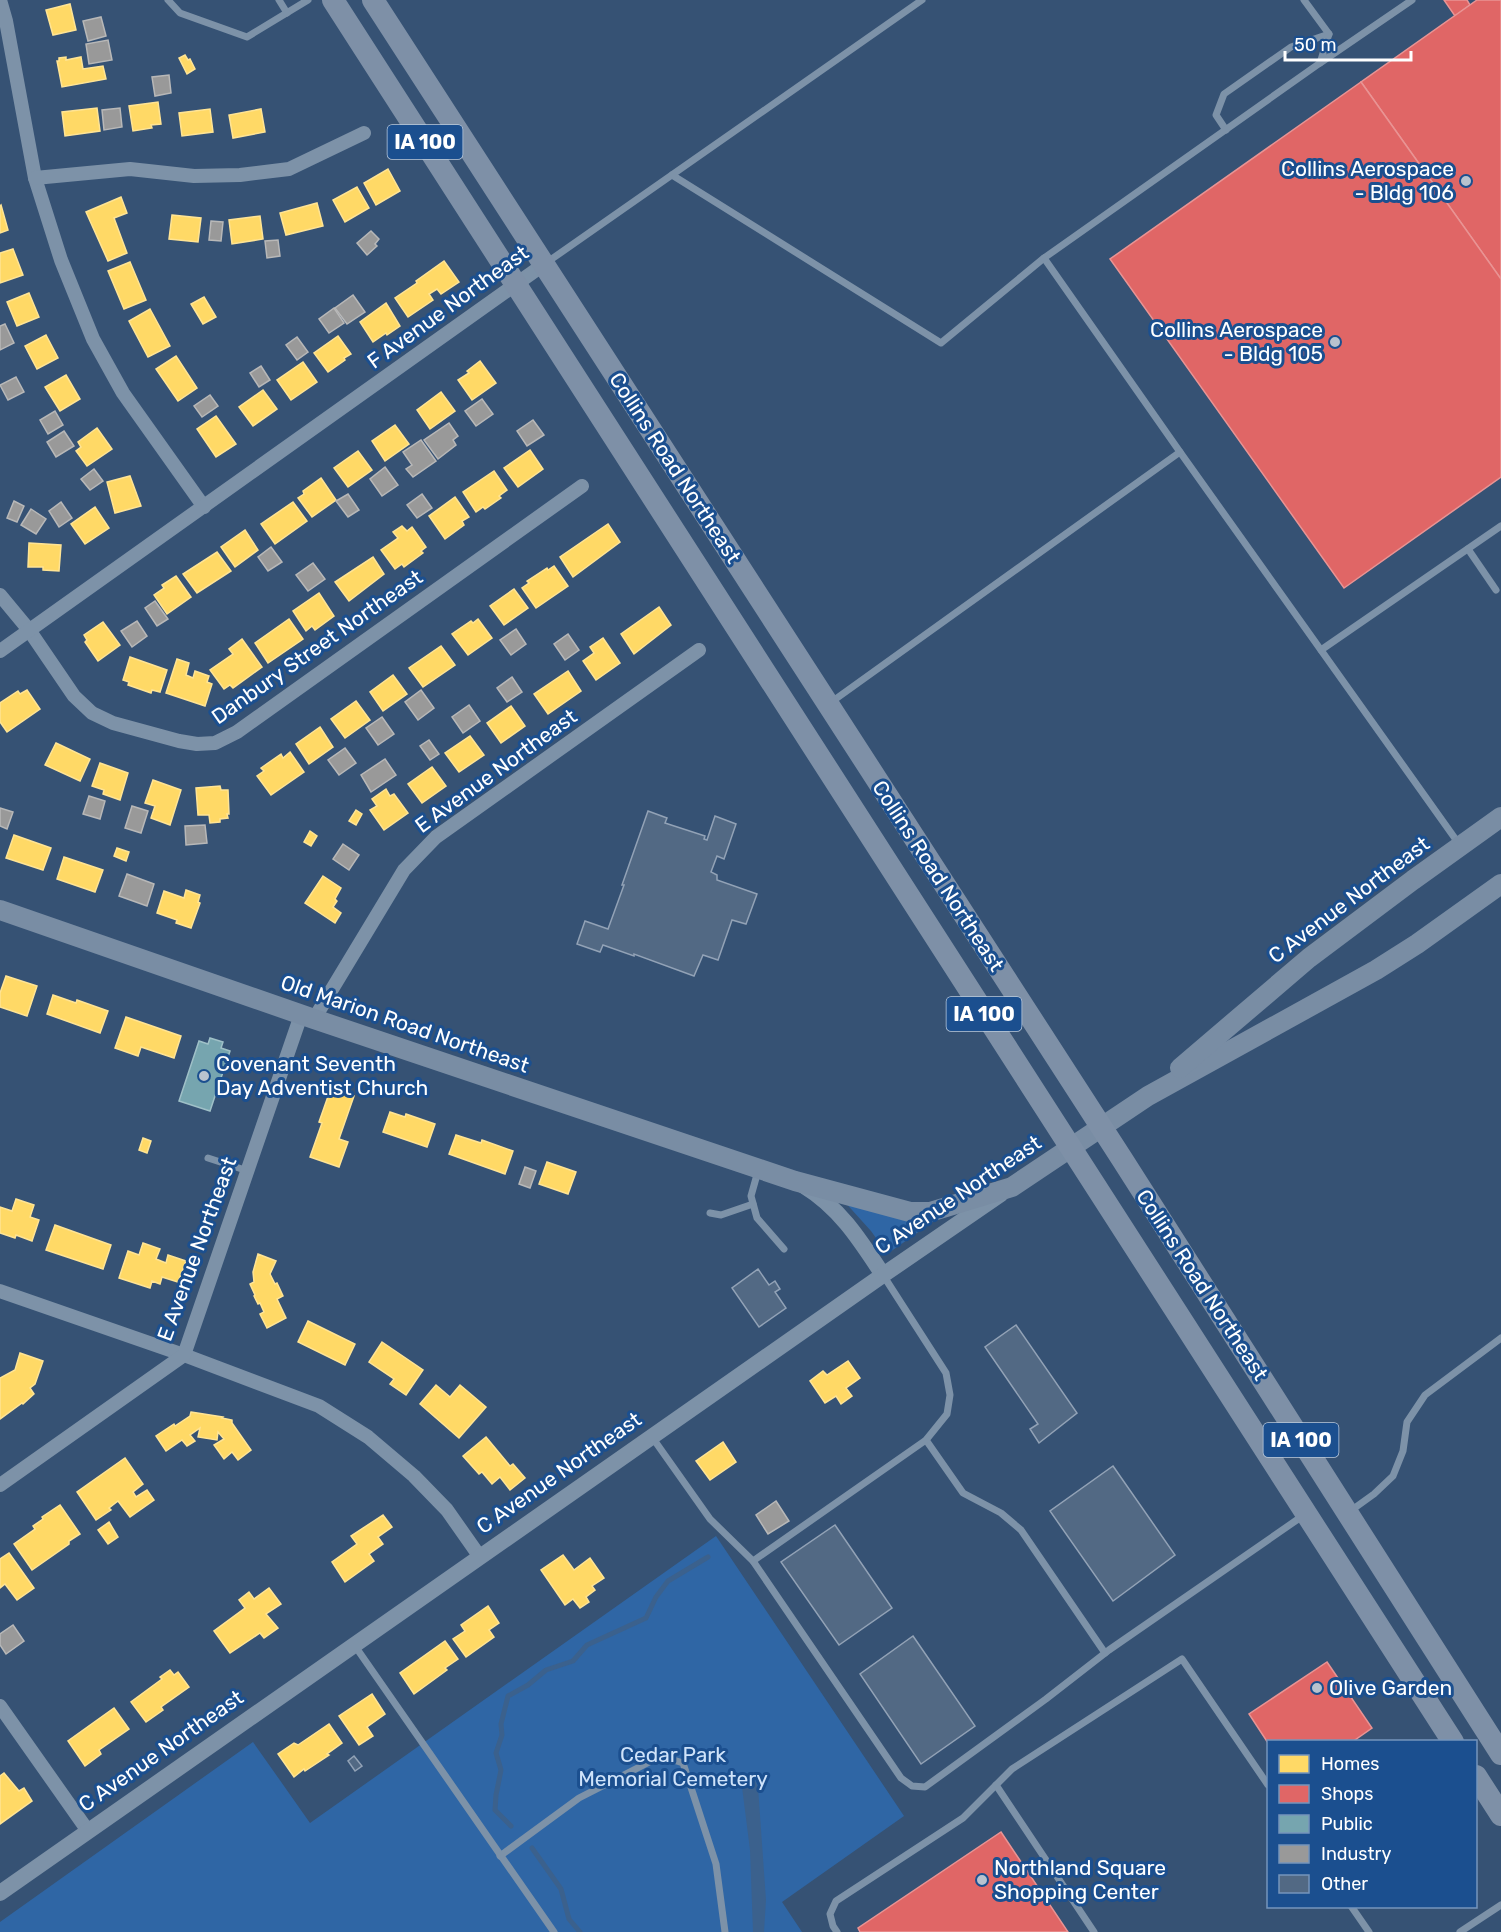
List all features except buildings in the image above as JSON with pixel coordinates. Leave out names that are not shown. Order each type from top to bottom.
[{"type":"highway","name":"Collins Road Northeast","points":[[333,0],[1452,1740]]},
{"type":"highway","name":"Collins Road Northeast","points":[[373,0],[828,704],[1501,1754]]},
{"type":"highway","points":[[1477,1778],[1501,1815]]},
{"type":"main road","name":"C Avenue Northeast","points":[[1148,1096],[1309,958],[1501,817]]},
{"type":"main road","name":"C Avenue Northeast","points":[[1011,1187],[1148,1096],[1376,970],[1417,944],[1501,884]]},
{"type":"main road","name":"Old Marion Road Northeast","points":[[0,910],[308,1017],[795,1181],[910,1212],[930,1212],[1011,1187]]},
{"type":"street","points":[[0,0],[6,21],[35,178],[61,260],[93,339],[123,393],[204,507]]},
{"type":"street","points":[[35,178],[130,169],[194,176],[240,175],[289,169],[364,133]]},
{"type":"street","name":"F Avenue Northeast","points":[[0,651],[543,265]]},
{"type":"street","name":"Danbury Street Northeast","points":[[0,595],[29,630],[75,696],[92,713],[113,723],[179,741],[197,744],[215,742],[237,732],[582,486]]},
{"type":"street","name":"E Avenue Northeast","points":[[0,1485],[184,1355],[248,1171],[308,1017],[404,870],[436,837],[699,650]]},
{"type":"street","name":"Old Marion Road Northeast","points":[[795,1181],[828,1203],[845,1219],[883,1275]]},
{"type":"street","name":"C Avenue Northeast","points":[[0,1893],[1011,1187]]},
{"type":"street","points":[[0,1291],[184,1355],[319,1406],[368,1437],[430,1492],[447,1510],[480,1557]]},
{"type":"street","points":[[0,1706],[88,1832]]},
{"type":"lane","points":[[168,0],[180,13],[247,37],[308,0]]},
{"type":"lane","points":[[279,0],[287,13]]},
{"type":"lane","name":"F Avenue Northeast","points":[[543,265],[922,0]]},
{"type":"lane","points":[[1304,0],[1329,34]]},
{"type":"lane","points":[[672,175],[942,344],[1044,258],[1412,0]]},
{"type":"lane","points":[[1320,63],[1329,34]]},
{"type":"lane","points":[[1226,130],[1216,115],[1224,94],[1291,47],[1329,34]]},
{"type":"lane","points":[[1044,258],[1461,846]]},
{"type":"lane","points":[[828,704],[1180,452]]},
{"type":"lane","points":[[1321,650],[1501,526]]},
{"type":"lane","points":[[1468,549],[1496,590]]},
{"type":"lane","points":[[208,1158],[248,1171]]},
{"type":"lane","points":[[759,1169],[751,1196],[757,1218],[784,1249]]},
{"type":"lane","points":[[710,1213],[721,1215],[753,1204]]},
{"type":"lane","points":[[753,1561],[926,1440],[947,1414],[950,1395],[946,1373],[883,1275]]},
{"type":"lane","points":[[1347,1513],[1374,1494],[1393,1476],[1403,1451],[1407,1422],[1425,1395],[1501,1338]]},
{"type":"lane","points":[[652,1437],[710,1519],[753,1561],[901,1778],[912,1786],[925,1787],[1105,1653],[1306,1513]]},
{"type":"lane","points":[[926,1440],[963,1493],[1001,1513],[1021,1530],[1105,1653]]},
{"type":"lane","points":[[354,1645],[554,1932]]},
{"type":"lane","points":[[837,1932],[832,1926],[830,1914],[836,1900],[963,1818],[1012,1769],[1182,1659],[1267,1782]]},
{"type":"lane","points":[[500,1856],[579,1798],[661,1756],[683,1763],[716,1864],[725,1932]]},
{"type":"lane","points":[[996,1785],[1094,1932]]},
{"type":"lane","points":[[1460,1932],[1501,1905]]},
{"type":"lane","points":[[1352,1908],[1369,1932]]},
{"type":"green space","points":[[843,1200],[934,1221],[890,1252],[886,1252],[871,1231]]},
{"type":"green space","name":"Cedar Park Memorial Cemetery","points":[[716,1536],[904,1816],[782,1902],[802,1932],[0,1932],[0,1922],[253,1742],[310,1823]]},
{"type":"shaded area","points":[[751,1773],[758,1787],[766,1900],[764,1932],[753,1932],[750,1850],[741,1779]]},
{"type":"waterway","points":[[511,1826],[495,1810],[501,1770],[496,1753],[502,1735],[501,1724],[508,1696],[528,1685],[546,1670],[573,1661],[587,1645],[646,1618],[656,1597],[668,1581],[708,1557]]},
{"type":"waterway","points":[[532,1848],[561,1889],[569,1919],[580,1932]]},
{"type":"place","name":"Collins Aerospace - Bldg 106","points":[[1466,181]]},
{"type":"place","name":"Collins Aerospace - Bldg 105","points":[[1335,342]]},
{"type":"place","name":"Covenant Seventh Day Adventist Church","points":[[204,1076]]},
{"type":"place","name":"Olive Garden","points":[[1317,1688]]},
{"type":"place","name":"Northland Square Shopping Center","points":[[982,1880]]}]
